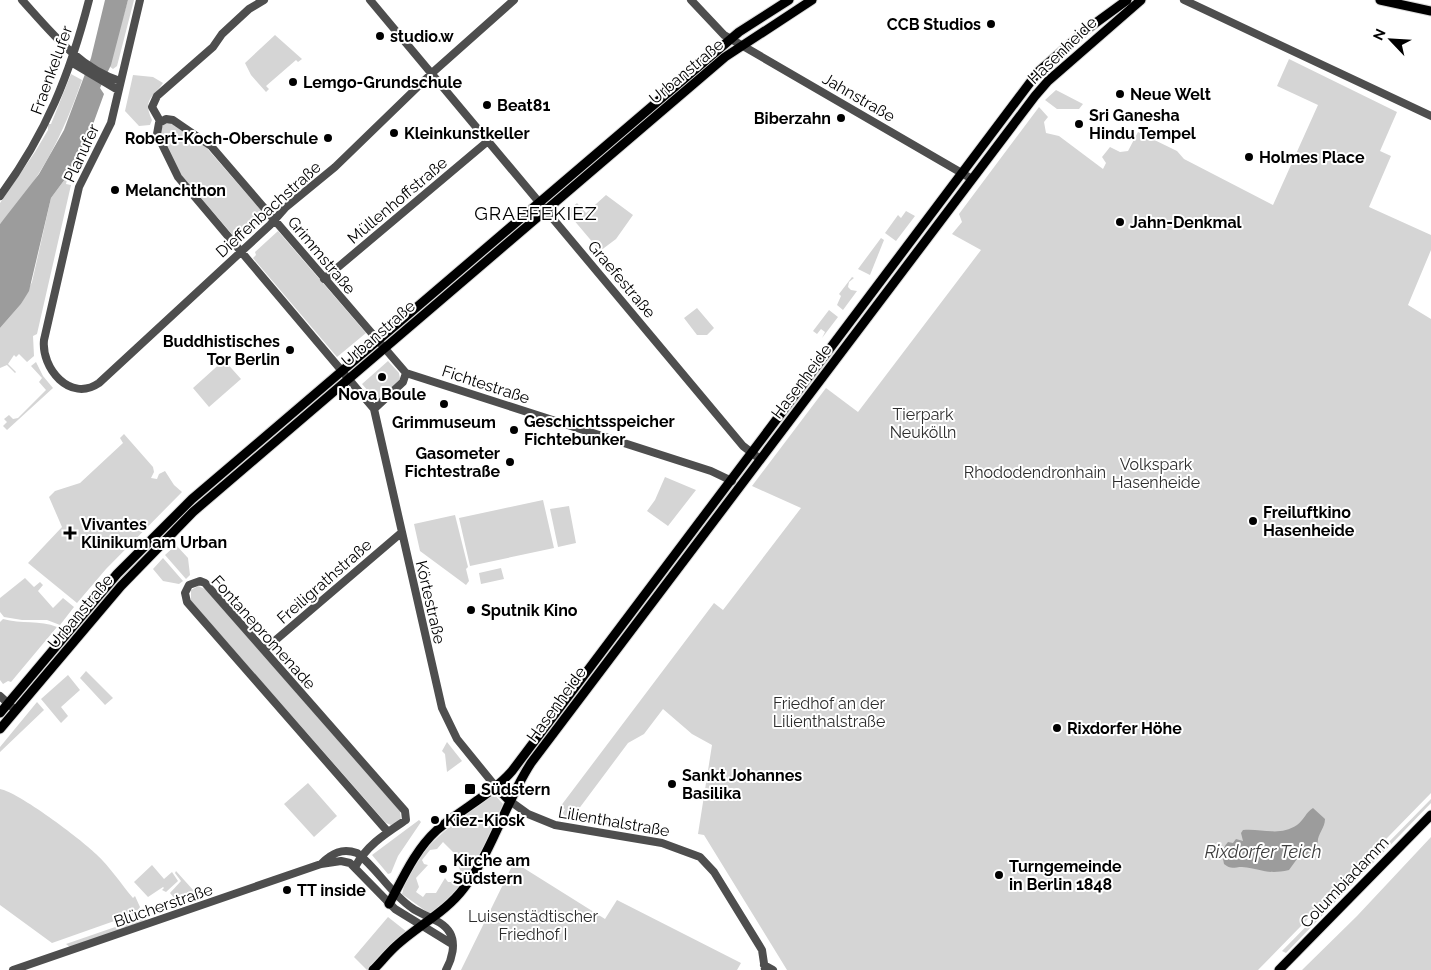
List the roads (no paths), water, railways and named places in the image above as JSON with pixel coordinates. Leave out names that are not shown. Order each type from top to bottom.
[{"type":"main road","name":"Urbanstraße","points":[[0,713],[117,574],[172,518],[343,370],[381,344],[731,40],[789,0]]},
{"type":"main road","name":"Urbanstraße","points":[[542,206],[741,45],[812,0]]},
{"type":"main road","name":"Hasenheide","points":[[510,801],[522,778],[579,698],[756,456],[772,427],[964,174],[1030,82],[1062,50],[1127,0]]},
{"type":"main road","name":"Hasenheide","points":[[496,786],[512,771],[732,481],[780,433],[1042,88],[1141,0]]},
{"type":"main road","points":[[1380,0],[1431,11]]},
{"type":"main road","points":[[756,21],[762,32]]},
{"type":"main road","points":[[1062,50],[1061,60],[1065,66]]},
{"type":"main road","points":[[980,152],[988,158]]},
{"type":"main road","name":"Urbanstraße","points":[[0,730],[121,586],[179,526],[350,378],[381,344]]},
{"type":"main road","points":[[772,427],[780,433]]},
{"type":"main road","points":[[512,771],[522,778]]},
{"type":"main road","points":[[373,970],[397,945],[456,898],[477,871],[510,801],[496,786],[430,838],[411,862],[389,904]]},
{"type":"main road","name":"Columbiadamm","points":[[1279,970],[1431,815]]},
{"type":"street","points":[[22,0],[68,50],[72,58],[104,78],[118,90]]},
{"type":"street","name":"Fraenkelufer","points":[[0,196],[24,162],[58,99],[89,0]]},
{"type":"street","name":"Planufer","points":[[44,348],[78,192],[109,128],[140,0]]},
{"type":"street","points":[[264,0],[222,34],[213,47],[157,96],[152,107],[160,121],[157,134],[173,170],[343,370]]},
{"type":"street","name":"Graefestraße","points":[[370,0],[542,206],[756,456]]},
{"type":"street","name":"Dieffenbachstraße","points":[[44,348],[47,364],[63,382],[76,389],[93,387],[351,151],[356,144],[432,73],[514,0]]},
{"type":"street","name":"Jahnstraße","points":[[691,0],[720,33],[972,179]]},
{"type":"street","points":[[1184,0],[1431,116]]},
{"type":"street","points":[[104,78],[120,81]]},
{"type":"street","name":"Grimmstraße","points":[[160,121],[173,120],[207,142],[381,344]]},
{"type":"street","name":"Müllenhoffstraße","points":[[324,279],[488,141]]},
{"type":"street","points":[[374,409],[403,382],[406,373],[381,344]]},
{"type":"street","name":"Körtestraße","points":[[343,370],[374,409],[444,715],[457,738],[496,786]]},
{"type":"street","name":"Fichtestraße","points":[[406,373],[696,466],[732,481]]},
{"type":"street","name":"Freiligrathstraße","points":[[264,650],[401,533]]},
{"type":"street","name":"Fontanepromenade","points":[[200,581],[205,583],[264,650],[403,808],[406,820],[388,832],[187,602],[185,593],[189,585],[200,581]]},
{"type":"street","points":[[0,696],[16,710]]},
{"type":"street","name":"Lilienthalstraße","points":[[510,801],[528,814],[555,825],[662,843],[700,857],[714,872],[762,950],[765,967],[773,970]]},
{"type":"street","points":[[388,832],[370,845],[355,867],[389,904],[452,944]]},
{"type":"street","name":"Blücherstraße","points":[[322,864],[330,856],[341,851],[352,851],[361,856]]},
{"type":"street","points":[[361,856],[395,893],[411,907],[446,928],[452,936],[452,954],[446,970]]},
{"type":"street","name":"Blücherstraße","points":[[13,970],[322,864],[341,860],[355,867]]},
{"type":"water","points":[[105,0],[128,0],[111,65],[100,88],[104,94],[92,127],[68,175],[51,198],[29,291],[21,304],[0,328],[0,224],[39,174],[64,130],[91,58]]},
{"type":"water","name":"Rixdorfer Teich","points":[[1313,808],[1325,819],[1318,838],[1318,845],[1311,853],[1297,859],[1289,870],[1270,872],[1242,867],[1231,868],[1224,864],[1223,855],[1225,847],[1228,842],[1233,843],[1236,839],[1243,841],[1241,833],[1243,830],[1284,831],[1297,825]]},
{"type":"place","name":"CCB Studios","points":[[991,24]]},
{"type":"place","name":"studio.w","points":[[380,36]]},
{"type":"place","name":"Lemgo-Grundschule","points":[[293,82]]},
{"type":"place","name":"Neue Welt","points":[[1120,94]]},
{"type":"place","name":"Beat81","points":[[487,105]]},
{"type":"place","name":"Biberzahn","points":[[841,118]]},
{"type":"place","name":"Sri Ganesha Hindu Tempel","points":[[1079,124]]},
{"type":"place","name":"Kleinkunstkeller","points":[[394,133]]},
{"type":"place","name":"Robert-Koch-Oberschule","points":[[328,138]]},
{"type":"place","name":"Holmes Place","points":[[1249,157]]},
{"type":"place","name":"Melanchthon","points":[[115,190]]},
{"type":"place","name":"Jahn-Denkmal","points":[[1120,222]]},
{"type":"place","name":"Buddhistisches Tor Berlin","points":[[290,350]]},
{"type":"place","name":"Nova Boule","points":[[382,377]]},
{"type":"place","name":"Grimmuseum","points":[[444,404]]},
{"type":"place","name":"Geschichtsspeicher Fichtebunker","points":[[514,430]]},
{"type":"place","name":"Gasometer Fichtestraße","points":[[510,462]]},
{"type":"place","name":"Freiluftkino Hasenheide","points":[[1253,521]]},
{"type":"place","name":"Vivantes Klinikum am Urban","points":[[70,533]]},
{"type":"place","name":"Sputnik Kino","points":[[471,610]]},
{"type":"place","name":"Rixdorfer Höhe","points":[[1057,728]]},
{"type":"place","name":"Sankt Johannes Basilika","points":[[672,784]]},
{"type":"place","name":"Südstern","points":[[470,789]]},
{"type":"place","name":"Kiez-Kiosk","points":[[435,820]]},
{"type":"place","name":"Kirche am Südstern","points":[[443,869]]},
{"type":"place","name":"Turngemeinde in Berlin 1848","points":[[999,875]]},
{"type":"place","name":"TT inside","points":[[287,890]]},
{"type":"district","name":"GRAEFEKIEZ","points":[[536,213]]},
{"type":"park label","name":"Tierpark Neukölln","points":[[923,423]]},
{"type":"park label","name":"Rhododendronhain","points":[[1035,472]]},
{"type":"park label","name":"Volkspark Hasenheide","points":[[1156,473]]},
{"type":"park label","name":"Friedhof an der Lilienthalstraße","points":[[829,712]]},
{"type":"park label","name":"Luisenstädtischer Friedhof I","points":[[533,925]]}]
